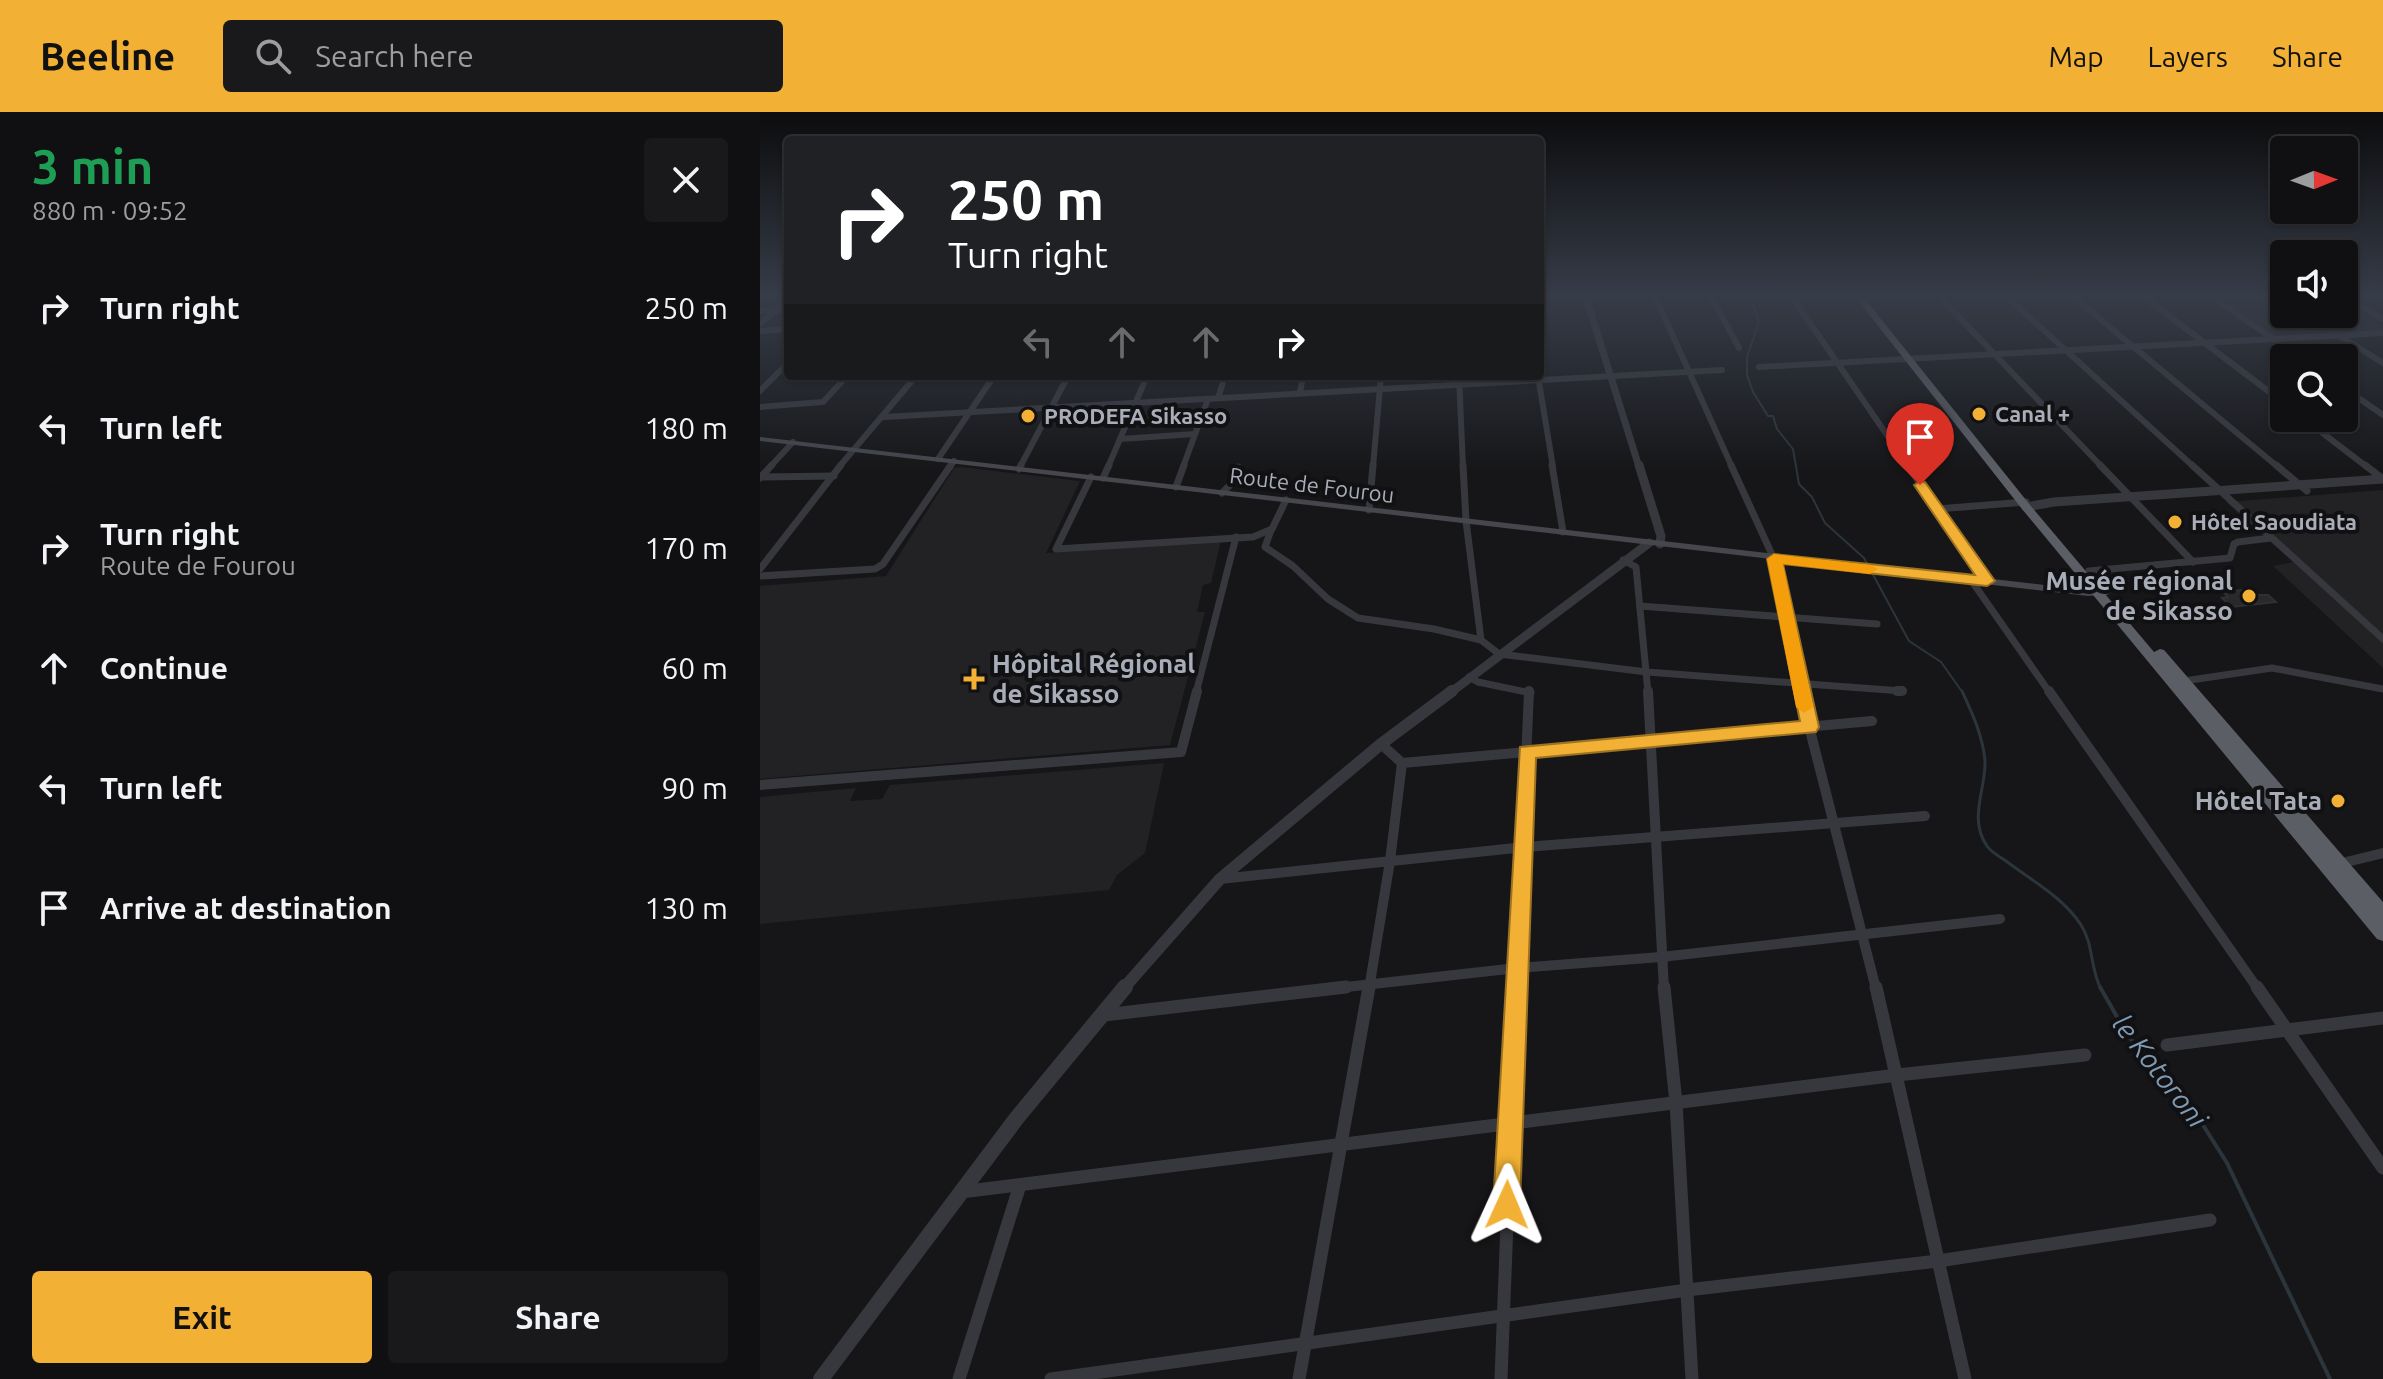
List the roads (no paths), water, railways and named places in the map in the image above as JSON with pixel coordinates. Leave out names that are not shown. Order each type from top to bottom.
[{"type":"highway","points":[[1908,353],[2089,571],[2102,593],[2184,681],[2334,864],[2383,934]]},
{"type":"highway","points":[[1909,353],[1914,360]]},
{"type":"highway","points":[[2033,505],[2102,593],[2334,864],[2383,914]]},
{"type":"main road","name":"Route de Fourou","points":[[760,439],[1774,559],[2102,593]]},
{"type":"street","points":[[821,1379],[961,1192],[1101,1015],[1220,879],[1381,744],[1623,560],[1654,544],[1661,536],[1604,353]]},
{"type":"street","points":[[1680,353],[1774,559],[1798,684],[1832,824],[1864,936],[1965,1379]]},
{"type":"street","points":[[1831,353],[1987,581]]},
{"type":"street","points":[[1759,367],[2022,353]]},
{"type":"street","points":[[2069,353],[2382,638]]},
{"type":"street","points":[[2141,353],[2303,488],[2383,479]]},
{"type":"street","points":[[2218,353],[2270,392]]},
{"type":"street","points":[[1996,355],[2193,562]]},
{"type":"street","points":[[760,391],[784,367]]},
{"type":"street","points":[[1544,378],[1722,370]]},
{"type":"street","points":[[760,407],[823,402],[843,380]]},
{"type":"street","points":[[760,569],[853,449],[884,417],[913,380]]},
{"type":"street","points":[[938,459],[991,380]]},
{"type":"street","points":[[1019,469],[1066,380]]},
{"type":"street","points":[[1103,478],[1145,380]]},
{"type":"street","points":[[1218,398],[1224,380]]},
{"type":"street","points":[[1300,393],[1302,380]]},
{"type":"street","points":[[1369,510],[1381,380]]},
{"type":"street","points":[[884,417],[1381,389],[1459,380],[1466,521],[1481,640]]},
{"type":"street","points":[[1538,380],[1563,532]]},
{"type":"street","points":[[2358,398],[2383,415]]},
{"type":"street","points":[[1176,487],[1208,399]]},
{"type":"street","points":[[2321,432],[2383,479]]},
{"type":"street","points":[[1120,439],[1195,434]]},
{"type":"street","points":[[760,477],[793,442]]},
{"type":"street","points":[[760,576],[875,569],[883,564],[954,461]]},
{"type":"street","points":[[1222,493],[1233,482],[1238,467]]},
{"type":"street","points":[[760,477],[834,476]]},
{"type":"street","points":[[1091,477],[1056,549],[1253,537],[1272,529]]},
{"type":"street","points":[[1937,509],[2033,505],[2061,509],[2133,500],[2383,485]]},
{"type":"street","points":[[1286,500],[1265,547],[1293,566],[1328,599],[1358,618],[1434,629],[1481,640],[1499,654],[1647,672],[1902,691]]},
{"type":"street","points":[[760,785],[1181,752],[1236,537]]},
{"type":"street","points":[[2089,571],[2230,558],[2238,542],[2271,538]]},
{"type":"street","points":[[1623,560],[1636,567],[1647,672],[1661,957],[1676,1103],[1692,1379]]},
{"type":"street","points":[[1971,580],[2383,1168]]},
{"type":"street","points":[[1640,606],[1877,624]]},
{"type":"street","points":[[2184,681],[2272,668],[2383,689]]},
{"type":"street","points":[[1469,677],[1478,682],[1531,691],[1509,1122],[1501,1379]]},
{"type":"street","points":[[1381,744],[1402,763],[1872,721]]},
{"type":"street","points":[[1299,1379],[1369,987],[1390,861],[1402,763]]},
{"type":"street","points":[[1220,879],[1525,847],[1925,816]]},
{"type":"street","points":[[2334,864],[2383,853]]},
{"type":"street","points":[[1101,1015],[1517,968],[1661,957],[2000,919]]},
{"type":"street","points":[[2167,1045],[2383,1018]]},
{"type":"street","points":[[961,1192],[1509,1122],[2085,1055]]},
{"type":"street","points":[[959,1379],[1020,1185]]},
{"type":"street","points":[[1051,1379],[1687,1290],[1938,1261],[2210,1220]]},
{"type":"waterway","name":"le Kotoroni","points":[[1748,353],[1747,375],[1753,392],[1768,416],[1773,416],[1777,429],[1793,449],[1799,484],[1812,497],[1825,523],[1864,558],[1909,641],[1941,662],[1963,692]]},
{"type":"waterway","name":"le Kotoroni","points":[[1963,692],[1984,752],[1985,772],[1978,815],[1982,836],[1991,850],[2046,890],[2074,915],[2088,941],[2101,988]]},
{"type":"waterway","name":"le Kotoroni","points":[[2101,988],[2128,1036],[2189,1103],[2227,1163],[2330,1379]]},
{"type":"place","name":"Canal +","points":[[1979,414]]},
{"type":"place","name":"PRODEFA Sikasso","points":[[1028,416]]},
{"type":"place","name":"Hôtel Saoudiata","points":[[2175,522]]},
{"type":"place","name":"Musée régional de Sikasso","points":[[2249,596]]},
{"type":"place","name":"Hôpital Régional de Sikasso","points":[[974,679]]},
{"type":"place","name":"Hôtel Tata","points":[[2338,801]]}]
